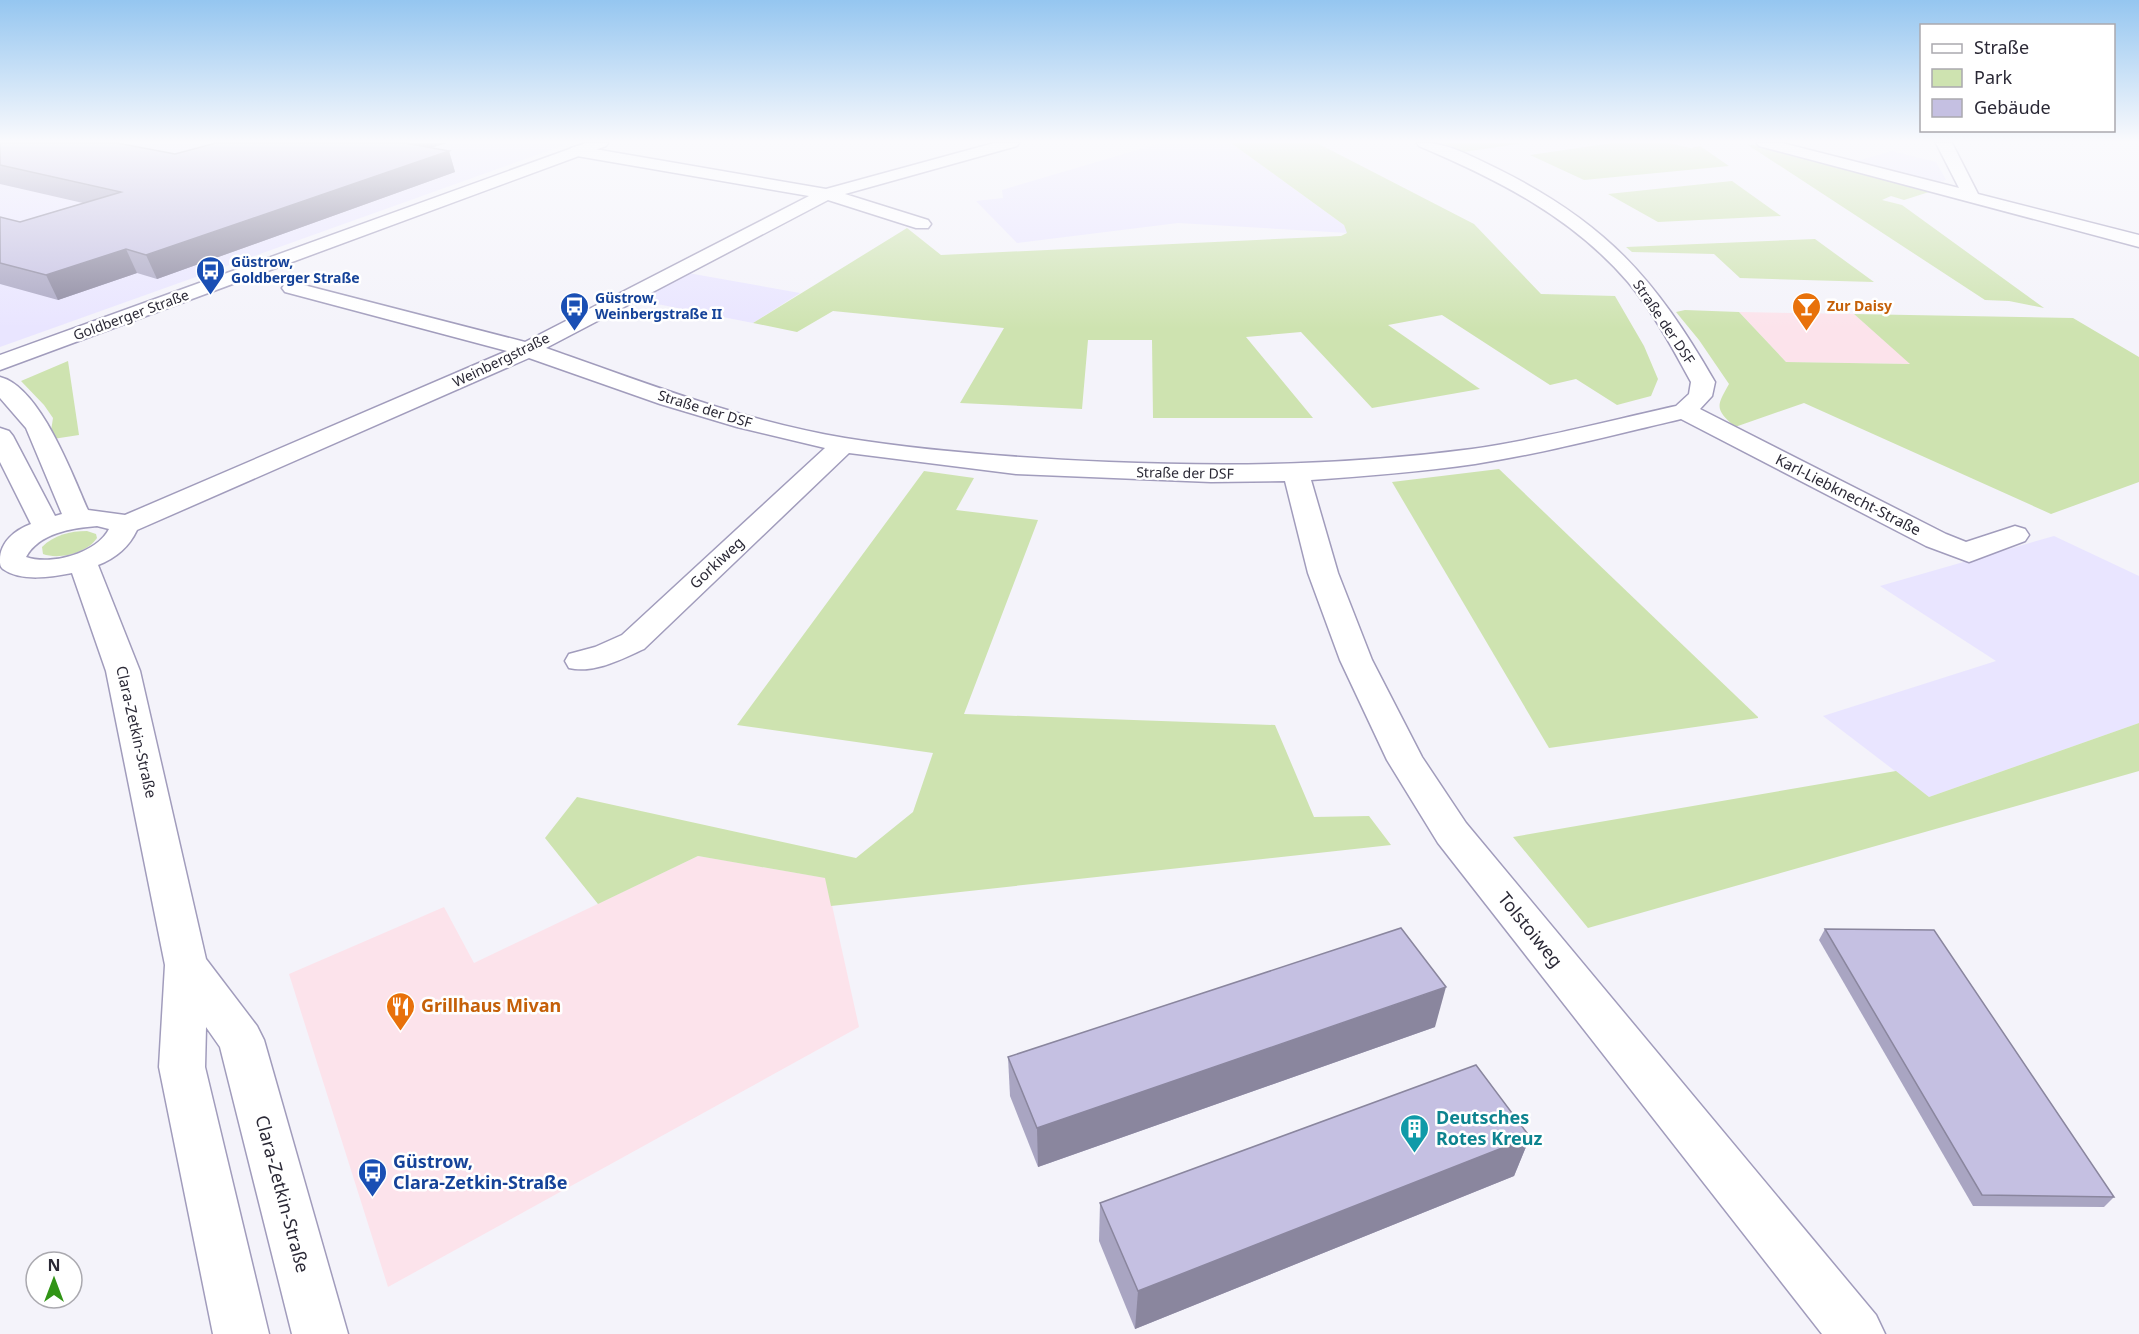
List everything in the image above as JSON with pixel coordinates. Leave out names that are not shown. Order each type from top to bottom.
[{"type":"street","name":"Goldberger Straße","points":[[0,363],[429,205]]},
{"type":"street","name":"Weinbergstraße","points":[[123,526],[449,386],[526,350],[804,205]]},
{"type":"street","points":[[862,205],[922,224]]},
{"type":"street","name":"Straße der DSF","points":[[292,288],[526,350],[669,399],[746,422],[843,445],[1028,467],[1211,474],[1296,473],[1392,466],[1475,456],[1566,439],[1684,411],[1700,396],[1703,382],[1677,335],[1635,278],[1602,244],[1549,205]]},
{"type":"street","points":[[2000,205],[2139,242]]},
{"type":"street","points":[[0,384],[27,411],[39,428],[78,519]]},
{"type":"street","name":"Karl-Liebknecht-Straße","points":[[1684,411],[1936,540],[1969,553],[1978,547],[2015,535]]},
{"type":"street","points":[[0,436],[47,528]]},
{"type":"street","name":"Gorkiweg","points":[[581,661],[607,654],[633,642],[843,445]]},
{"type":"street","name":"Tolstoiweg","points":[[1296,473],[1323,573],[1356,660],[1405,760],[1452,833],[1857,1334]]},
{"type":"street","points":[[78,519],[111,519],[123,526],[122,535],[115,543],[82,561],[53,568],[10,570],[11,557],[21,542],[47,528],[78,519]]},
{"type":"street","name":"Clara-Zetkin-Straße","points":[[82,561],[123,671],[186,964],[182,1067],[241,1334]]},
{"type":"street","name":"Clara-Zetkin-Straße","points":[[186,964],[241,1040],[320,1334]]},
{"type":"shaded area","points":[[0,205],[396,205],[0,347]]},
{"type":"shaded area","points":[[980,205],[1317,205],[1344,225],[1348,233],[1178,223],[1017,243]]},
{"type":"shaded area","points":[[688,273],[800,293],[753,323],[637,300]]},
{"type":"shaded area","points":[[1739,312],[1854,314],[1911,364],[1786,362]]},
{"type":"shaded area","points":[[2054,536],[2139,576],[2139,723],[1929,797],[1823,716],[1996,661],[1880,586]]},
{"type":"shaded area","points":[[698,856],[826,878],[859,1027],[388,1287],[289,974],[444,907],[474,963]]},
{"type":"green space","points":[[1317,205],[1438,205],[1474,224],[1541,294],[1615,296],[1644,346],[1658,379],[1651,396],[1617,405],[1576,379],[1550,385],[1442,315],[1388,325],[1480,389],[1372,408],[1301,332],[1246,337],[1313,418],[1153,418],[1152,340],[1088,340],[1082,409],[960,403],[1004,328],[833,311],[797,332],[753,323],[907,228],[941,255],[1341,236],[1347,233],[1344,225]]},
{"type":"green space","points":[[1628,205],[1766,205],[1781,216],[1658,222]]},
{"type":"green space","points":[[1840,205],[1902,205],[2044,308],[2009,301],[1985,300]]},
{"type":"green space","points":[[1815,239],[1874,282],[1740,278],[1714,254],[1632,252],[1626,247]]},
{"type":"green space","points":[[1685,310],[1739,312],[1786,362],[1910,364],[1854,314],[2073,318],[2139,357],[2139,482],[2051,514],[1804,403],[1735,427],[1721,412],[1720,407],[1729,384],[1699,340],[1676,312]]},
{"type":"green space","points":[[68,361],[79,435],[53,439],[51,431],[53,418],[21,381]]},
{"type":"green space","points":[[1499,469],[1758,718],[1549,748],[1392,482]]},
{"type":"green space","points":[[924,471],[974,478],[956,510],[1038,520],[964,714],[1275,725],[1314,817],[1369,816],[1391,845],[831,906],[825,878],[698,856],[598,904],[545,838],[577,797],[856,858],[913,812],[933,753],[737,725]]},
{"type":"green space","points":[[87,531],[96,534],[97,538],[87,548],[64,556],[43,554],[42,547],[52,539],[68,533]]},
{"type":"green space","points":[[2139,723],[2139,771],[1588,928],[1513,837],[1896,771],[1929,797]]},
{"type":"building","points":[[76,205],[291,205],[146,255],[126,249],[46,275],[0,263],[0,217],[20,222]]},
{"type":"building","points":[[1401,928],[1446,987],[1037,1128],[1008,1057]]},
{"type":"building","points":[[1825,929],[1934,930],[2114,1197],[1982,1195]]},
{"type":"building","points":[[1476,1065],[1530,1137],[1138,1291],[1100,1203]]},
{"type":"place","name":"Güstrow, Goldberger Straße","points":[[210,296]]},
{"type":"place","name":"Güstrow, Weinbergstraße II","points":[[574,332]]},
{"type":"place","name":"Zur Daisy","points":[[1806,332]]},
{"type":"place","name":"Grillhaus Mivan","points":[[400,1032]]},
{"type":"place","name":"Deutsches Rotes Kreuz","points":[[1415,1154]]},
{"type":"place","name":"Güstrow, Clara-Zetkin-Straße","points":[[372,1198]]}]
